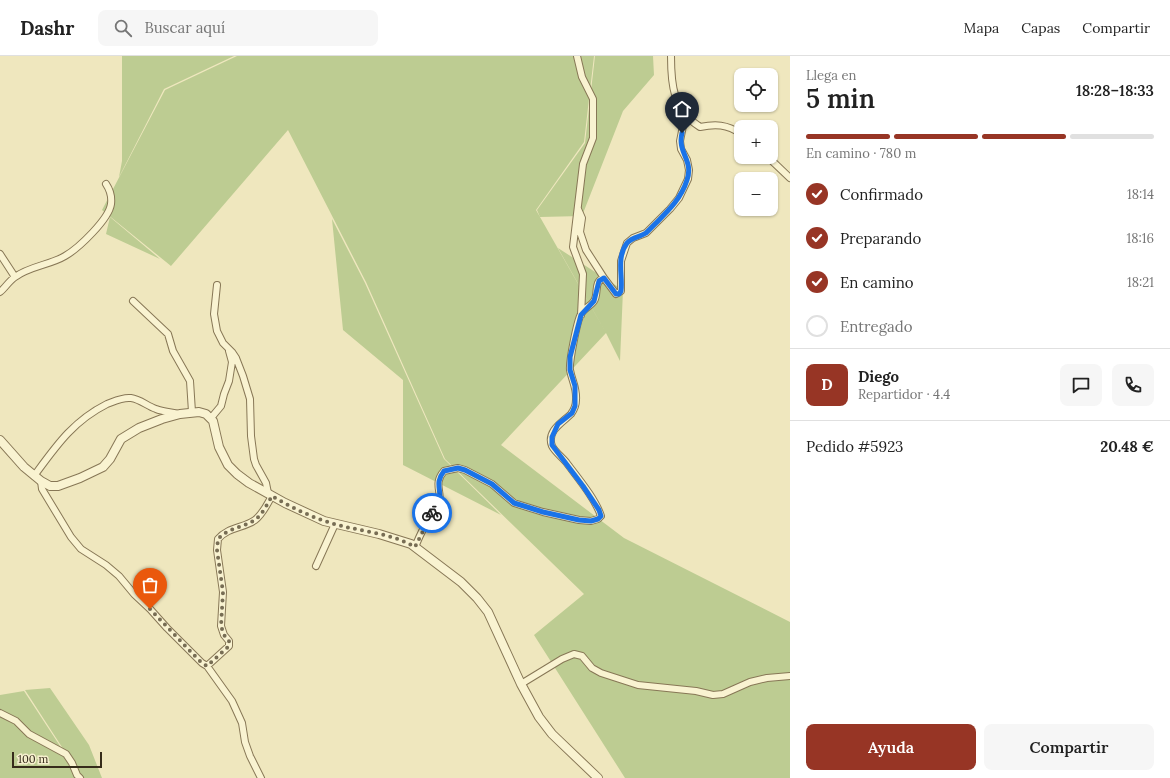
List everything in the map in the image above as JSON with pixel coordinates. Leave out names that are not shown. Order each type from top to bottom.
[{"type":"street","points":[[415,547],[421,533],[438,505],[440,493],[438,485],[439,476],[444,471],[458,468],[492,484],[514,503],[579,520],[591,521],[598,519],[601,516],[599,510],[583,486],[552,445],[552,437],[558,424],[572,413],[575,406],[575,386],[570,370],[570,357],[581,315],[583,274],[573,246],[583,164],[593,138],[593,99],[582,76],[577,56]]},
{"type":"street","points":[[671,56],[671,80],[678,106],[685,116],[700,127],[716,125],[734,131]]},
{"type":"street","points":[[577,206],[582,218],[580,232],[586,250],[604,278],[616,294],[619,294],[622,286],[620,261],[627,243],[646,233],[670,210],[679,198],[688,179],[689,170],[680,141],[685,116]]},
{"type":"street","points":[[775,164],[790,178]]},
{"type":"street","points":[[0,292],[15,277],[36,266],[67,255],[82,244],[109,211],[111,204],[110,191],[106,184]]},
{"type":"street","points":[[0,254],[15,277]]},
{"type":"street","points":[[581,315],[594,301],[599,281],[604,278]]},
{"type":"street","points":[[207,666],[229,646],[229,641],[224,635],[221,626],[223,592],[217,550],[218,539],[227,531],[257,518],[270,494],[254,459],[251,436],[250,399],[240,366],[232,352],[218,335],[214,314],[217,285]]},
{"type":"street","points":[[133,301],[168,334],[173,351],[190,381],[192,412]]},
{"type":"street","points":[[211,418],[221,406],[224,394],[230,382],[232,362],[227,346]]},
{"type":"street","points":[[180,414],[156,409],[134,398],[119,399],[87,415],[53,450],[38,479],[42,489],[71,537],[81,549],[106,565],[119,576],[167,628],[202,663],[207,666],[232,701],[242,723],[245,742],[250,756],[261,778]]},
{"type":"street","points":[[0,440],[20,463],[38,479],[50,486],[58,486],[98,470],[107,463],[118,444],[125,436],[151,422],[180,414],[203,412],[211,418],[215,425],[219,446],[228,465],[243,479],[303,512],[335,524],[397,539],[415,547],[461,582],[483,605],[492,620],[532,706],[546,726],[598,778]]},
{"type":"street","points":[[316,566],[335,524]]},
{"type":"street","points":[[521,684],[562,659],[574,654],[582,656],[592,668],[601,673],[638,685],[696,691],[713,695],[723,694],[750,682],[768,678],[790,676]]},
{"type":"street","points":[[0,713],[16,721],[29,734],[66,754],[80,778]]},
{"type":"green space","points":[[122,56],[234,56],[164,89],[119,177],[122,161]]},
{"type":"green space","points":[[237,56],[594,56],[584,142],[536,210],[606,333],[501,445],[624,538],[790,622],[790,778],[625,778],[534,635],[584,594],[445,459],[366,282],[288,130],[171,266],[102,210],[165,90]]},
{"type":"green space","points":[[595,56],[653,56],[654,75],[623,111],[582,216],[540,217],[537,210],[585,143]]},
{"type":"green space","points":[[110,217],[160,259],[106,234]]},
{"type":"green space","points":[[332,219],[365,283],[444,459],[501,515],[403,465],[403,380],[343,330]]},
{"type":"green space","points":[[558,248],[623,290],[620,361],[606,333]]},
{"type":"green space","points":[[50,688],[89,745],[102,778],[82,778],[25,690]]},
{"type":"green space","points":[[24,691],[81,778],[0,778],[0,695]]},
{"type":"way so far","points":[[150,609],[167,628],[202,663],[207,666],[229,646],[229,641],[224,635],[221,626],[223,592],[216,544],[222,534],[257,518],[272,496],[324,521],[380,534],[411,544],[415,547],[432,513]]},
{"type":"route","points":[[432,513],[438,505],[440,493],[438,485],[439,476],[444,471],[458,468],[492,484],[514,503],[543,512],[579,520],[591,521],[598,519],[601,516],[599,510],[583,486],[552,445],[552,437],[558,424],[572,413],[575,406],[575,386],[570,370],[570,357],[581,315],[584,310],[594,301],[599,281],[604,278],[616,294],[619,294],[622,286],[620,261],[627,243],[646,233],[670,210],[684,189],[688,179],[689,170],[680,141],[682,133]]}]
